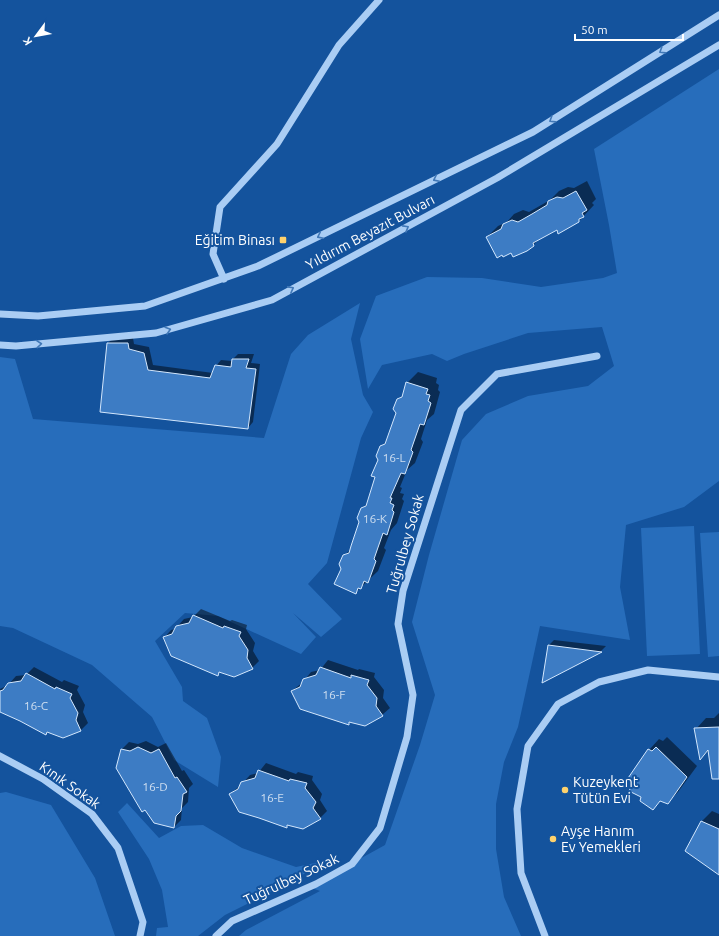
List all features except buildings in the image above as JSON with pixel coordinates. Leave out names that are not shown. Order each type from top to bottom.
[{"type":"street","points":[[224,278],[213,254],[220,207],[277,144],[339,45],[379,0]]},
{"type":"street","name":"Yıldırım Beyazıt Bulvarı","points":[[0,314],[38,316],[145,306],[258,266],[533,132],[719,15]]},
{"type":"street","name":"Yıldırım Beyazıt Bulvarı","points":[[0,345],[16,346],[156,333],[272,300],[497,178],[719,45]]},
{"type":"street","name":"Tuğrulbey Sokak","points":[[216,936],[232,921],[316,884],[352,864],[380,828],[408,737],[413,695],[398,624],[403,591],[461,410],[497,374],[597,356]]},
{"type":"street","points":[[545,936],[521,873],[517,809],[528,746],[558,704],[599,682],[648,670],[719,676]]},
{"type":"street","name":"Kınık Sokak","points":[[0,756],[43,779],[92,814],[118,848],[143,922],[140,936]]},
{"type":"shaded area","points":[[719,69],[719,481],[684,507],[626,525],[620,587],[630,640],[540,626],[518,727],[504,762],[496,804],[496,849],[504,897],[521,936],[239,936],[246,930],[320,891],[309,887],[385,845],[420,745],[435,695],[412,622],[429,555],[462,440],[486,414],[528,396],[588,386],[614,366],[602,327],[528,333],[447,361],[432,354],[382,365],[368,389],[360,339],[376,296],[427,277],[482,278],[541,287],[603,278],[617,273],[594,149]]},
{"type":"shaded area","points":[[360,303],[351,339],[363,395],[373,412],[361,438],[327,563],[308,584],[342,619],[321,637],[293,613],[316,637],[301,654],[218,616],[185,613],[155,641],[182,687],[183,701],[207,718],[221,757],[218,787],[174,760],[152,717],[92,665],[13,628],[0,626],[0,357],[15,359],[33,419],[264,438],[291,354],[308,335]]},
{"type":"shaded area","points":[[694,526],[700,654],[647,656],[641,528]]},
{"type":"shaded area","points":[[719,532],[719,656],[708,657],[700,533]]},
{"type":"shaded area","points":[[6,792],[51,805],[95,878],[115,936],[0,936],[0,793]]},
{"type":"shaded area","points":[[127,803],[159,838],[181,826],[203,825],[242,848],[296,867],[329,860],[279,888],[225,915],[198,936],[156,936],[157,928],[168,927],[162,890],[149,859],[118,812]]},
{"type":"place","name":"Eğitim Binası","points":[[283,240]]},
{"type":"place","name":"Kuzeykent Tütün Evi","points":[[565,790]]},
{"type":"place","name":"Ayşe Hanım Ev Yemekleri","points":[[553,839]]}]
